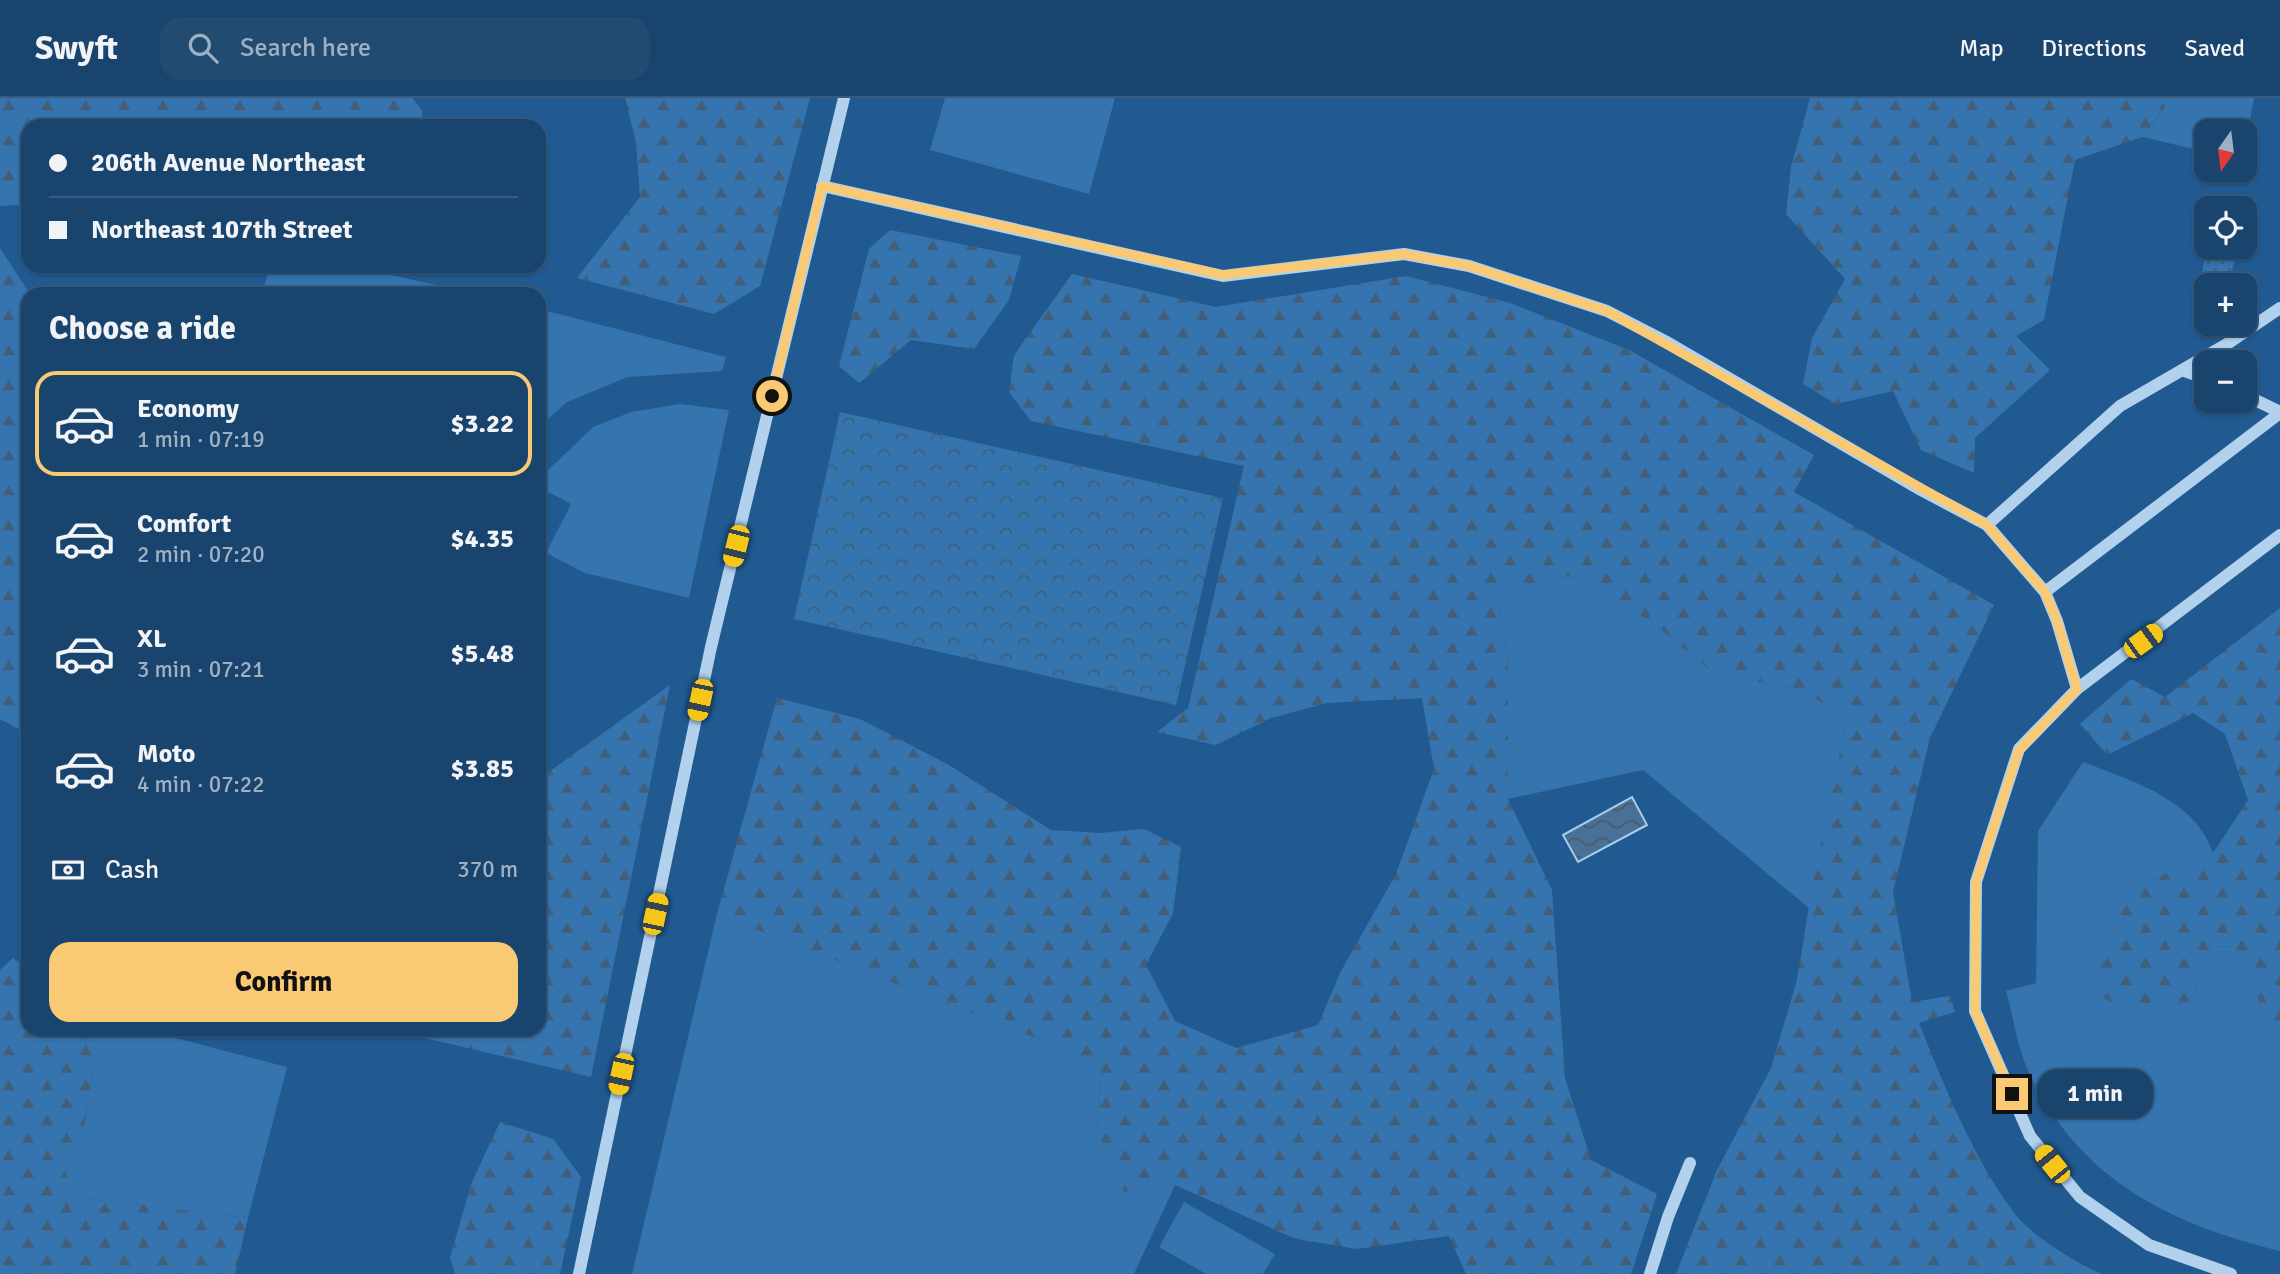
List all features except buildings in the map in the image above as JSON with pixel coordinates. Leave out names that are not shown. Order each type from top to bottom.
[{"type":"street","points":[[579,1274],[711,647],[844,98]]},
{"type":"street","points":[[822,186],[1223,275],[1404,254],[1469,266],[1607,311],[1665,341],[1921,491],[1987,525],[2045,592],[2057,621],[2077,689]]},
{"type":"street","points":[[1987,525],[2120,406],[2280,308]]},
{"type":"street","points":[[2182,370],[2194,374]]},
{"type":"street","points":[[2045,592],[2280,413],[2257,401]]},
{"type":"street","points":[[2231,1274],[2150,1245],[2080,1198],[2030,1136],[1975,1011],[1976,882],[2019,750],[2077,689],[2280,536]]},
{"type":"street","points":[[1650,1274],[1668,1217],[1690,1163]]},
{"type":"green space","points":[[0,98],[412,98],[422,110],[422,119],[21,119],[21,204],[0,206]]},
{"type":"green space","points":[[625,98],[810,98],[760,286],[714,314],[577,278],[640,197],[636,142]]},
{"type":"green space","points":[[945,98],[1115,98],[1089,194],[930,150]]},
{"type":"green space","points":[[1810,98],[2160,98],[2165,106],[2142,137],[2075,160],[2044,320],[2016,336],[2050,370],[1975,438],[1974,473],[1921,450],[1893,391],[1836,404],[1803,384],[1812,338],[1845,279],[1786,214],[1791,167]]},
{"type":"green space","points":[[2160,98],[2254,98],[2250,119],[2194,119],[2194,149],[2142,137],[2165,107]]},
{"type":"green space","points":[[890,230],[1021,256],[1009,300],[974,349],[911,340],[859,383],[839,366],[869,249]]},
{"type":"green space","points":[[0,248],[25,287],[21,287],[21,730],[0,719]]},
{"type":"green space","points":[[2204,259],[2235,259],[2233,273],[2202,273]]},
{"type":"green space","points":[[268,273],[382,273],[445,287],[264,287]]},
{"type":"green space","points":[[1072,274],[1216,307],[1406,276],[1510,303],[1629,350],[1814,455],[1794,492],[1994,605],[1930,738],[1893,892],[1912,1002],[1950,996],[1955,1012],[1919,1023],[1950,1097],[1986,1170],[2015,1214],[2032,1231],[2055,1248],[2102,1274],[1676,1274],[1717,1170],[1771,1068],[1797,980],[1814,876],[1847,717],[1798,689],[1714,673],[1651,621],[1569,576],[1497,593],[1508,665],[1508,799],[1552,890],[1565,1078],[1591,1160],[1657,1194],[1631,1274],[1466,1274],[1449,1236],[1357,1249],[1296,1239],[1175,1185],[1124,1192],[1097,1132],[1101,1063],[717,914],[777,698],[860,719],[949,765],[1051,830],[1100,833],[1144,829],[1181,847],[1173,913],[1146,965],[1175,1021],[1236,1048],[1318,1025],[1341,971],[1396,874],[1434,769],[1422,698],[1327,703],[1271,718],[1216,745],[1157,732],[1188,708],[1244,466],[1031,421],[1009,392],[1014,355]]},
{"type":"green space","points":[[546,311],[726,357],[722,371],[628,377],[567,402],[546,421]]},
{"type":"green space","points":[[680,404],[729,410],[689,598],[585,573],[546,553],[571,504],[546,491],[546,472],[593,427],[631,412]]},
{"type":"green space","points":[[840,412],[1223,498],[1176,705],[794,619]]},
{"type":"green space","points":[[1569,576],[1651,621],[1714,673],[1798,689],[1847,716],[1809,908],[1643,770],[1507,799],[1508,665],[1497,593]]},
{"type":"green space","points":[[2280,608],[2280,1035],[2272,1032],[2236,947],[2211,946],[2192,1000],[2147,1015],[2097,996],[2097,968],[2122,907],[2154,879],[2213,853],[2248,800],[2225,734],[2193,713],[2107,755],[2080,724],[2131,679],[2165,697]]},
{"type":"green space","points":[[670,685],[591,1077],[417,1036],[546,1036],[546,774]]},
{"type":"green space","points":[[2083,762],[2141,785],[2177,805],[2204,834],[2213,853],[2154,879],[2147,1015],[2192,1000],[2211,946],[2236,947],[2272,1032],[2280,1035],[2280,1251],[2201,1227],[2131,1191],[2100,1168],[2072,1140],[2048,1107],[2027,1068],[2006,991],[2036,983],[2038,831]]},
{"type":"green space","points":[[717,914],[1101,1063],[1097,1132],[1175,1185],[1134,1274],[632,1274]]},
{"type":"green space","points":[[13,958],[21,964],[21,1036],[82,1036],[95,1058],[85,1122],[61,1166],[81,1198],[248,1218],[235,1274],[0,1274],[0,970]]},
{"type":"green space","points":[[82,1036],[168,1036],[287,1067],[248,1218],[81,1198],[60,1166],[85,1122],[95,1058]]},
{"type":"green space","points":[[500,1122],[553,1139],[581,1177],[560,1274],[455,1274],[450,1258],[471,1184]]},
{"type":"green space","points":[[1184,1202],[1275,1254],[1263,1274],[1206,1274],[1159,1247]]},
{"type":"water","points":[[1632,797],[1647,825],[1578,862],[1563,835]]},
{"type":"route","points":[[772,396],[822,186],[1223,275],[1404,254],[1469,266],[1607,311],[1665,341],[1921,491],[1987,525],[2045,592],[2057,621],[2077,689],[2019,750],[1976,882],[1975,1011],[2012,1094]]}]
